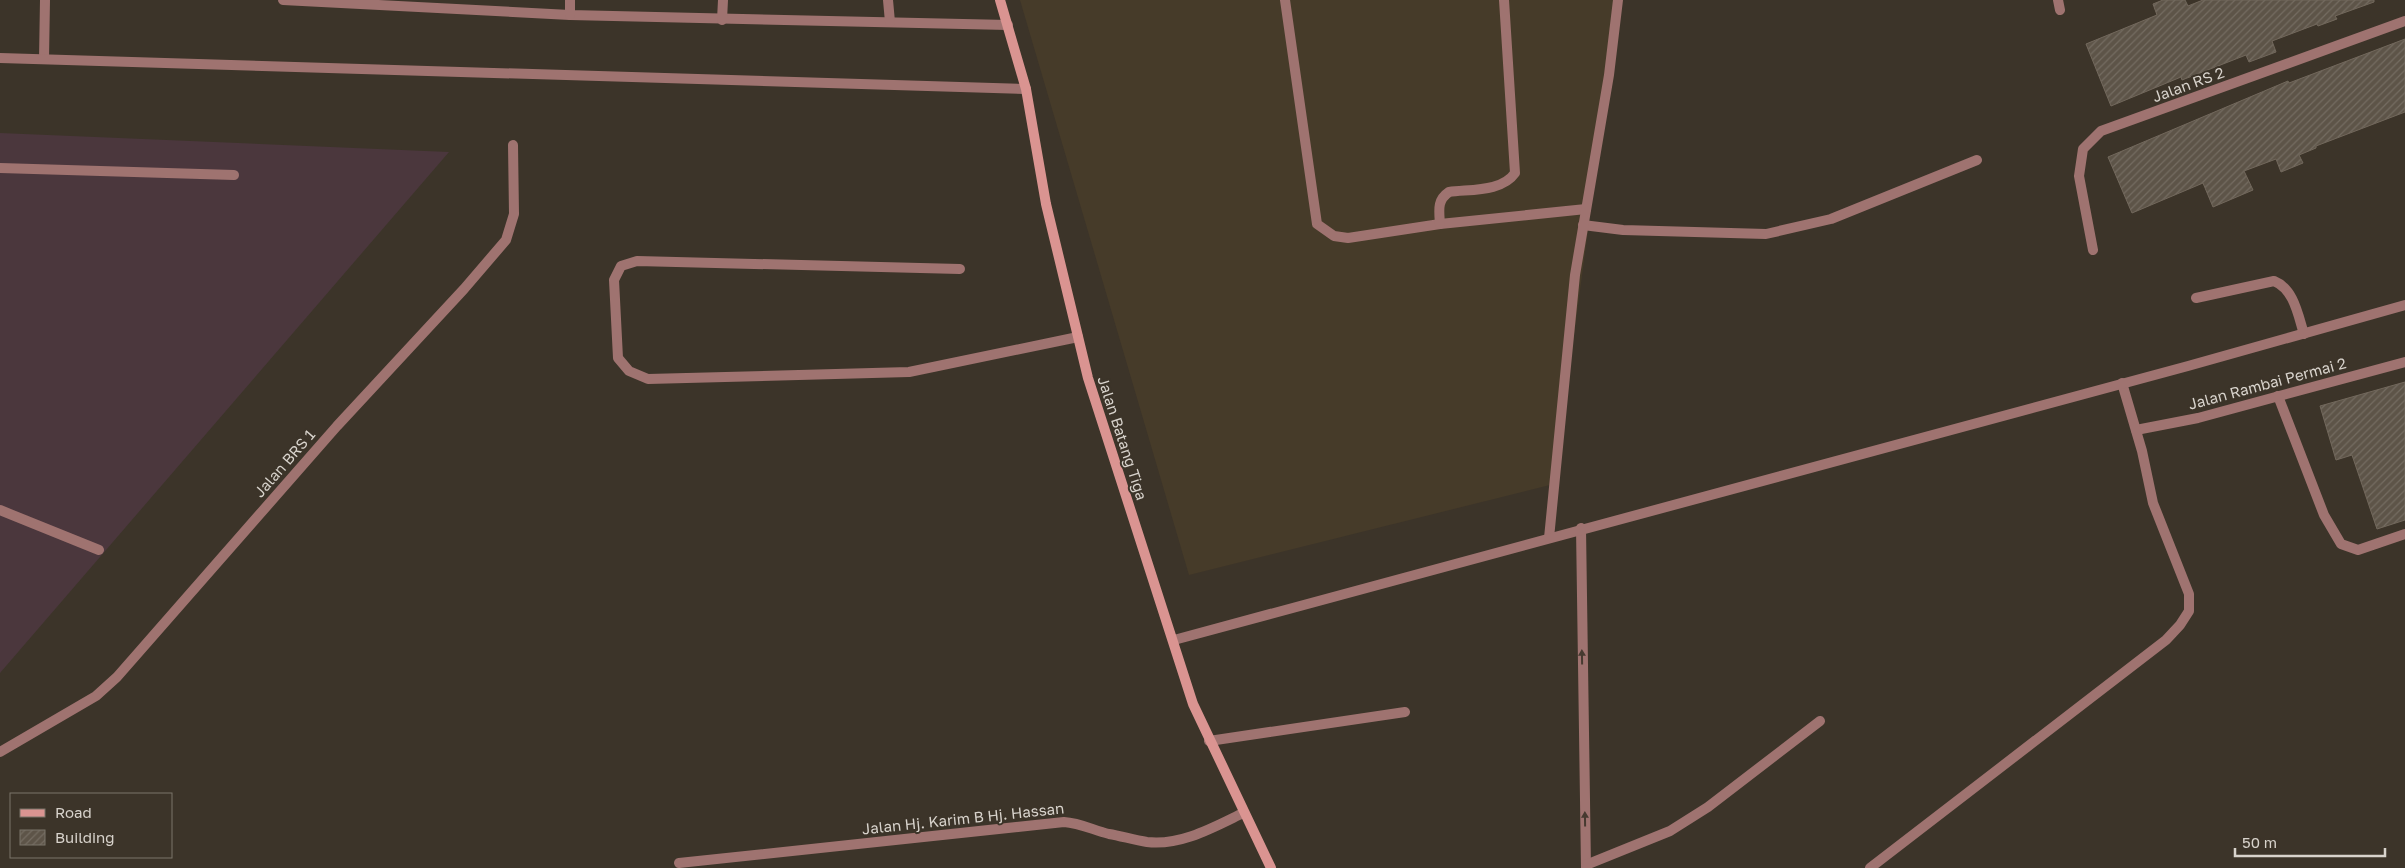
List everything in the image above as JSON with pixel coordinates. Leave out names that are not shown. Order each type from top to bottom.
[{"type":"main road","name":"Jalan Batang Tiga","points":[[1000,0],[1026,89],[1046,204],[1088,378],[1158,599],[1174,640],[1193,704],[1270,868]]},
{"type":"street","points":[[44,59],[45,0]]},
{"type":"street","points":[[283,0],[422,3],[570,15],[722,20],[1008,25]]},
{"type":"street","points":[[570,0],[570,15]]},
{"type":"street","points":[[722,20],[723,0]]},
{"type":"street","points":[[888,0],[890,22]]},
{"type":"street","points":[[1285,0],[1317,224],[1334,236],[1348,238],[1440,224],[1586,209]]},
{"type":"street","points":[[1440,224],[1439,203],[1442,197],[1449,192],[1500,186],[1509,181],[1515,173],[1504,0]]},
{"type":"street","points":[[1549,538],[1575,275],[1609,75],[1618,0]]},
{"type":"street","name":"Jalan RS 2","points":[[2093,250],[2079,176],[2083,149],[2101,132],[2405,21]]},
{"type":"street","points":[[0,58],[1026,89]]},
{"type":"street","name":"Jalan BRS 1","points":[[0,752],[96,696],[117,677],[336,426],[506,240],[514,214],[513,145]]},
{"type":"street","points":[[1583,225],[1623,230],[1766,234],[1831,219],[1977,160]]},
{"type":"street","points":[[0,168],[234,175]]},
{"type":"street","points":[[960,269],[637,261],[621,266],[614,280],[618,358],[629,371],[648,379],[909,372],[1078,337]]},
{"type":"street","points":[[2196,298],[2274,282],[2283,285],[2290,295],[2304,334]]},
{"type":"street","points":[[1174,640],[1580,528],[2122,384],[2405,305]]},
{"type":"street","name":"Jalan Rambai Permai 2","points":[[2136,430],[2198,418],[2405,362]]},
{"type":"street","points":[[1870,868],[2166,640],[2180,625],[2189,611],[2189,594],[2153,502],[2136,430],[2122,384]]},
{"type":"street","points":[[2278,396],[2324,515],[2341,544],[2358,550],[2405,534]]},
{"type":"street","points":[[0,510],[99,550]]},
{"type":"street","points":[[1580,528],[1586,866],[1670,831],[1700,812],[1820,720]]},
{"type":"street","points":[[1209,740],[1405,712]]},
{"type":"street","name":"Jalan Hj. Karim B Hj. Hassan","points":[[678,863],[1064,822],[1077,823],[1093,830],[1148,842],[1172,841],[1196,834],[1243,813]]},
{"type":"shaded area","points":[[1020,0],[1619,0],[1554,484],[1189,575]]},
{"type":"shaded area","points":[[0,133],[449,152],[0,673]]},
{"type":"building","points":[[2163,0],[2185,0],[2188,6],[2203,0],[2374,0],[2374,2],[2335,16],[2337,19],[2318,26],[2317,24],[2272,41],[2276,52],[2249,62],[2246,55],[2182,80],[2181,77],[2111,106],[2086,44],[2157,15],[2153,4]]},
{"type":"building","points":[[2405,39],[2405,112],[2316,146],[2316,148],[2299,155],[2303,163],[2281,172],[2276,159],[2244,171],[2253,190],[2213,207],[2203,183],[2132,213],[2108,157],[2288,81],[2289,83]]},
{"type":"building","points":[[2405,382],[2405,520],[2377,529],[2352,455],[2336,460],[2320,406]]}]
